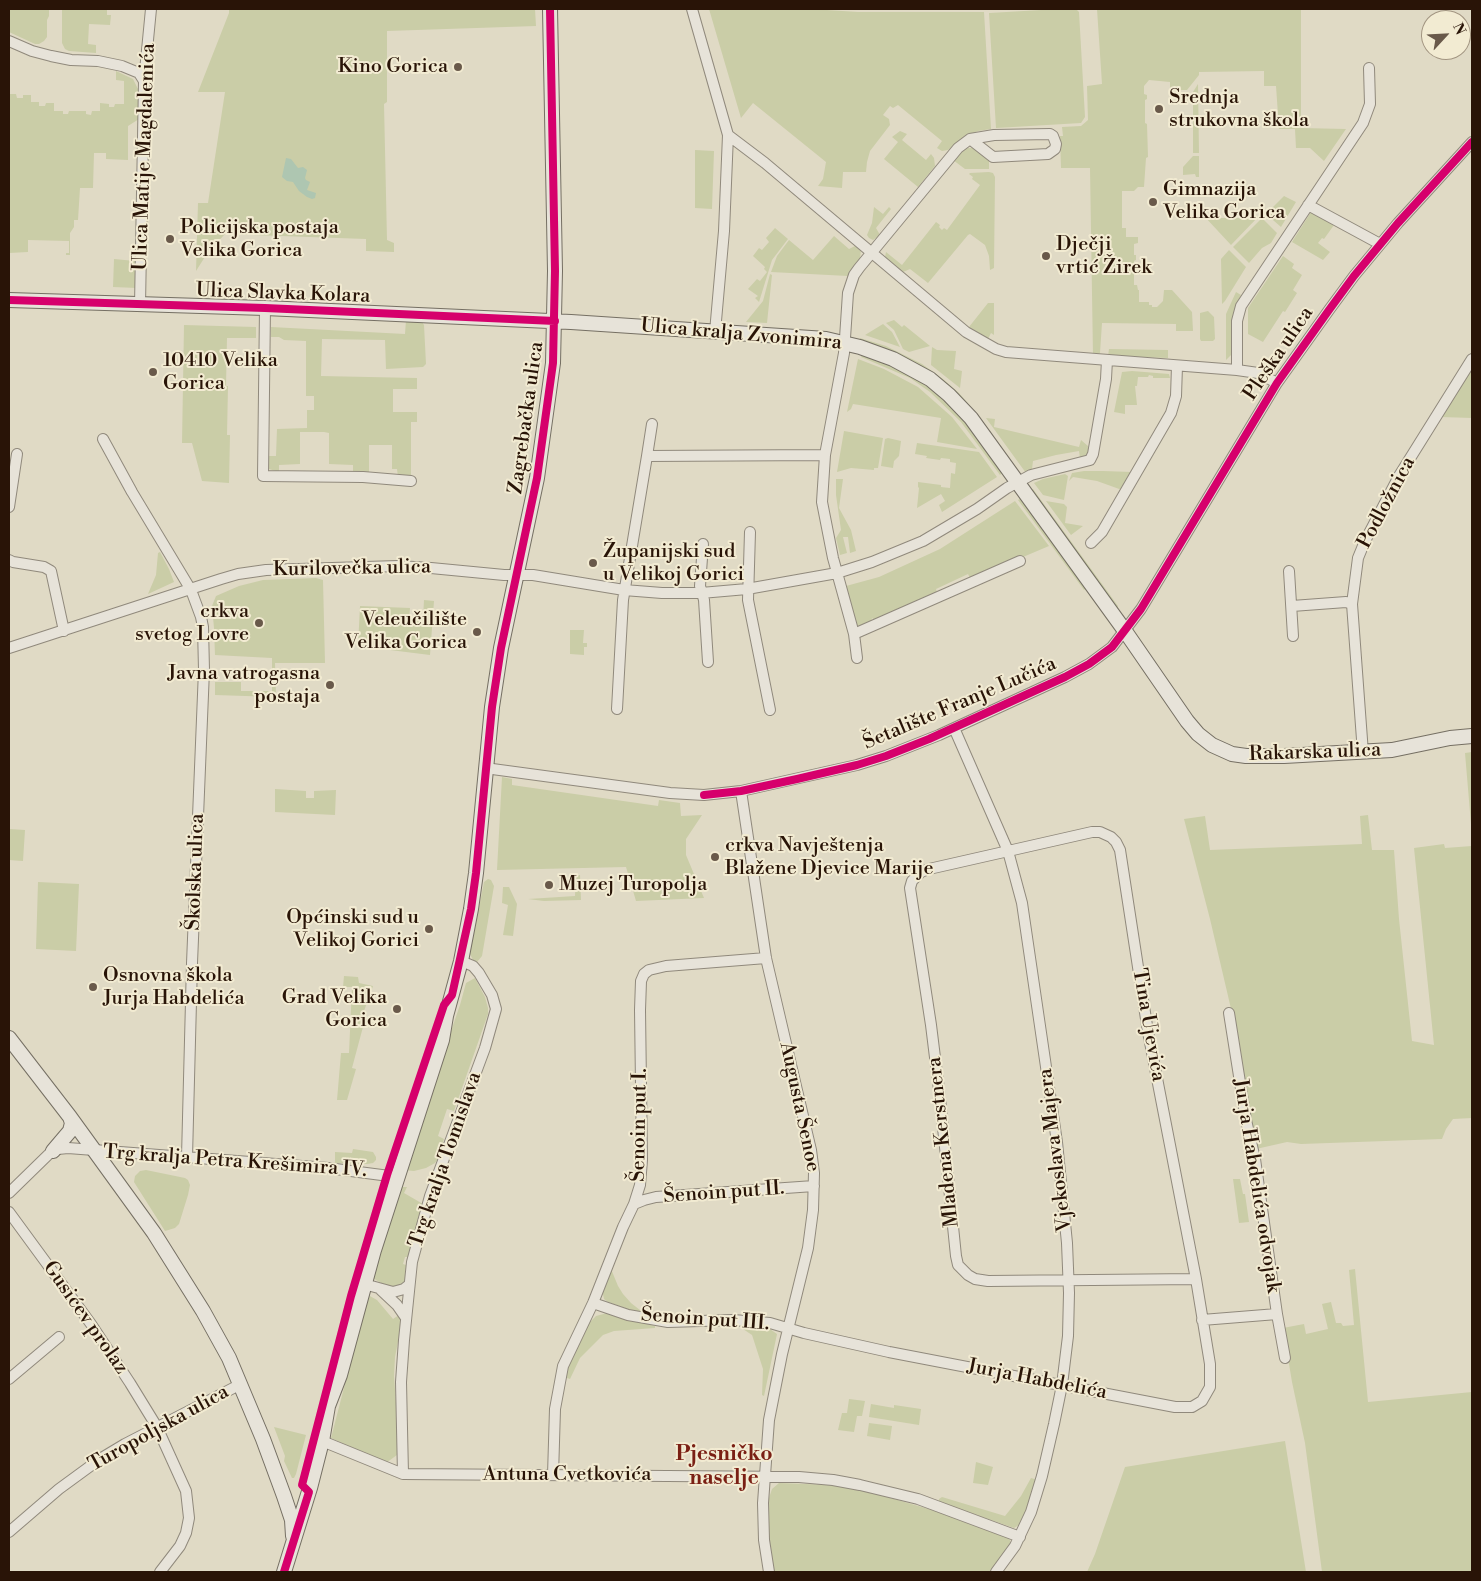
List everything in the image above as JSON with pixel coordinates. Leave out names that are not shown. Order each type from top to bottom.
[{"type":"main road","name":"Zagrebačka ulica","points":[[485,768],[498,667],[537,478],[551,385],[555,321],[550,9]]},
{"type":"main road","name":"Ulica Slavka Kolara","points":[[9,300],[265,308],[555,321]]},
{"type":"main road","name":"Ulica kralja Zvonimira","points":[[555,321],[844,342],[871,350],[920,373],[939,386],[971,418],[1125,631]]},
{"type":"main road","name":"Rakarska ulica","points":[[1125,631],[1192,727],[1202,738],[1232,754],[1246,756],[1362,753],[1392,750],[1450,738],[1472,736]]},
{"type":"main road","name":"Trg kralja Tomislava","points":[[284,1572],[309,1492],[322,1441],[328,1406],[340,1376],[364,1284],[442,1040],[446,1016],[467,933],[476,873],[485,768]]},
{"type":"main road","points":[[9,1038],[94,1150]]},
{"type":"main road","points":[[53,1151],[70,1131],[72,1123],[70,1117]]},
{"type":"main road","name":"Trg kralja Petra Krešimira IV.","points":[[94,1150],[154,1233],[194,1296],[229,1358],[241,1384],[282,1491],[292,1520],[293,1541]]},
{"type":"main road","points":[[282,1491],[294,1498],[302,1497],[309,1492]]},
{"type":"street","name":"Ulica Matije Magdalenića","points":[[140,305],[144,81],[150,9]]},
{"type":"street","points":[[692,9],[728,135],[724,231],[715,332]]},
{"type":"street","points":[[9,42],[51,56],[71,60],[98,61],[122,66],[139,73],[144,81]]},
{"type":"street","points":[[1236,370],[1237,321],[1241,306],[1367,115],[1370,104],[1369,68]]},
{"type":"street","points":[[857,658],[854,634],[837,573],[823,511],[822,490],[824,455],[844,353],[846,302],[850,284],[859,268],[958,148],[970,139],[994,135],[1050,134],[1053,136],[1056,144],[1055,149],[1048,154],[993,156],[970,139]]},
{"type":"street","points":[[728,135],[765,163],[966,332],[996,349],[1006,352],[1236,370],[1258,374],[1278,383]]},
{"type":"street","name":"Pleška ulica","points":[[1125,631],[1151,593],[1278,383],[1329,310],[1380,244],[1472,142]]},
{"type":"street","points":[[1308,205],[1380,244]]},
{"type":"street","name":"Ulica Slavka Kolara","points":[[265,308],[263,476],[363,477],[411,481]]},
{"type":"street","name":"Podložnica","points":[[1362,753],[1352,604],[1358,558],[1399,476],[1472,359]]},
{"type":"street","name":"Kurilovečka ulica","points":[[9,648],[238,574],[266,570],[398,566],[516,576],[539,576],[624,590],[662,593],[701,593],[747,589],[837,573],[872,562],[923,541],[1018,482],[1048,470],[1088,462],[1092,457],[1106,379],[1106,360]]},
{"type":"street","points":[[1091,542],[1102,532],[1171,413],[1176,396],[1177,366]]},
{"type":"street","points":[[617,709],[624,590],[652,424]]},
{"type":"street","points":[[103,439],[132,492],[191,590]]},
{"type":"street","points":[[9,507],[17,454]]},
{"type":"street","points":[[647,456],[824,455]]},
{"type":"street","points":[[750,532],[747,589],[770,710]]},
{"type":"street","points":[[703,544],[701,593],[704,600],[708,662]]},
{"type":"street","points":[[9,560],[44,566],[50,571],[64,630]]},
{"type":"street","points":[[854,634],[1020,561]]},
{"type":"street","points":[[1290,571],[1293,636]]},
{"type":"street","name":"Školska ulica","points":[[187,1157],[192,963],[204,670],[203,627],[191,590]]},
{"type":"street","points":[[1292,606],[1346,602],[1352,604]]},
{"type":"street","name":"Šetalište Franje Lučića","points":[[485,768],[670,793],[704,795],[741,791],[857,765],[912,746],[1083,668],[1112,647],[1125,631]]},
{"type":"street","name":"Vjekoslava Majera","points":[[954,728],[1008,851],[1022,903],[1051,1099],[1062,1194],[1068,1280],[1069,1316],[1062,1385],[1042,1476],[1031,1512],[1020,1537],[996,1572]]},
{"type":"street","name":"Augusta Šenoe","points":[[741,791],[766,958],[811,1150],[814,1186],[808,1248],[771,1406],[766,1438],[763,1523],[769,1572]]},
{"type":"street","name":"Tina Ujevića","points":[[1008,851],[1092,832],[1100,832],[1116,842],[1120,850],[1148,1032],[1196,1279],[1202,1320]]},
{"type":"street","name":"Mladena Kerstnera","points":[[1008,851],[921,872],[912,881],[910,888],[932,1025],[958,1265],[975,1279],[988,1281],[1196,1279]]},
{"type":"street","name":"Šenoin put I.","points":[[553,1474],[556,1409],[560,1380],[568,1353],[593,1303],[640,1185],[642,1172],[640,1002],[644,974],[655,968],[666,966],[766,958]]},
{"type":"street","name":"Trg kralja Tomislava","points":[[403,1474],[401,1382],[412,1262],[430,1196],[485,1048],[496,1009],[495,1002],[479,973],[473,966],[461,960]]},
{"type":"street","name":"Jurja Habdelića odvojak","points":[[1229,1013],[1246,1120],[1255,1159],[1285,1358]]},
{"type":"street","points":[[9,1192],[53,1151],[68,1148],[94,1150]]},
{"type":"street","name":"Trg kralja Petra Krešimira IV.","points":[[94,1150],[328,1168],[397,1177]]},
{"type":"street","name":"Šenoin put II.","points":[[634,1204],[656,1197],[814,1186]]},
{"type":"street","name":"Gusićev prolaz","points":[[9,1212],[130,1383],[157,1427],[186,1491],[189,1509],[188,1525],[183,1540],[173,1557],[160,1572]]},
{"type":"street","points":[[364,1284],[397,1292],[409,1285]]},
{"type":"street","points":[[380,1289],[397,1305],[406,1318]]},
{"type":"street","name":"Šenoin put III.","points":[[593,1303],[628,1315],[668,1322],[733,1320],[770,1323],[789,1327]]},
{"type":"street","points":[[1202,1320],[1277,1314]]},
{"type":"street","name":"Jurja Habdelića","points":[[789,1327],[804,1333],[889,1352],[1175,1407],[1192,1406],[1206,1396],[1211,1381],[1202,1320]]},
{"type":"street","points":[[9,1379],[59,1337]]},
{"type":"street","name":"Turopoljska ulica","points":[[9,1532],[59,1489],[100,1459],[241,1384]]},
{"type":"street","name":"Antuna Cvetkovića","points":[[322,1441],[403,1474],[816,1478],[874,1488],[918,1499],[1020,1537]]},
{"type":"shaded area","points":[[9,9],[49,10],[47,37],[44,41],[35,44],[9,32]]},
{"type":"shaded area","points":[[62,9],[107,9],[107,15],[111,15],[110,25],[89,24],[88,44],[96,45],[96,53],[65,49],[62,43]]},
{"type":"shaded area","points":[[229,9],[535,9],[536,26],[387,31],[387,102],[384,104],[387,240],[394,243],[394,252],[366,251],[366,239],[225,234],[208,252],[196,271],[198,203],[208,203],[225,92],[198,92]]},
{"type":"shaded area","points":[[709,9],[984,12],[991,129],[978,131],[966,136],[948,150],[942,151],[937,148],[942,141],[898,105],[893,108],[890,106],[883,115],[889,119],[890,125],[870,151],[866,172],[843,172],[842,188],[818,186],[823,179],[826,162],[753,103],[741,118]]},
{"type":"shaded area","points":[[1076,9],[1079,12],[1085,117],[1081,123],[996,128],[989,13]]},
{"type":"shaded area","points":[[1097,9],[1301,9],[1301,128],[1346,129],[1324,161],[1310,148],[1296,148],[1295,129],[1279,129],[1276,86],[1264,86],[1264,71],[1199,72],[1199,75],[1187,90],[1170,90],[1170,82],[1149,80],[1144,86],[1144,94],[1147,95],[1145,100],[1145,123],[1147,124],[1148,157],[1146,158],[1144,187],[1138,187],[1134,191],[1122,191],[1122,228],[1126,228],[1126,237],[1138,237],[1138,243],[1134,244],[1136,260],[1134,261],[1134,285],[1137,285],[1139,290],[1139,302],[1149,302],[1149,305],[1152,305],[1152,307],[1157,307],[1163,301],[1164,290],[1172,290],[1192,312],[1193,331],[1176,331],[1176,324],[1102,323],[1100,353],[1093,356],[1090,168],[1061,168],[1060,136],[1063,136],[1062,127],[1081,126],[1088,120],[1087,86],[1102,84]]},
{"type":"shaded area","points":[[116,71],[133,79],[138,89],[139,119],[128,126],[128,160],[106,159],[106,153],[94,153],[93,188],[80,188],[78,220],[74,220],[74,227],[70,233],[70,255],[66,255],[66,253],[69,253],[69,241],[28,240],[28,252],[9,253],[9,94],[16,94],[17,98],[23,98],[23,95],[31,95],[31,102],[39,102],[39,106],[45,106],[46,103],[54,103],[54,111],[63,111],[63,114],[68,114],[69,111],[86,111],[86,114],[91,115],[92,111],[100,111],[100,103],[109,104],[109,107],[114,107],[115,104],[124,104],[124,81],[116,80]]},
{"type":"shaded area","points":[[1198,84],[1199,153],[1193,153],[1193,92]]},
{"type":"shaded area","points":[[900,131],[907,134],[902,140],[926,160],[931,154],[934,158],[935,166],[918,187],[884,159],[898,142],[892,137]]},
{"type":"shaded area","points":[[975,148],[989,160],[989,169],[965,169],[953,160],[963,150]]},
{"type":"shaded area","points":[[695,150],[714,151],[712,209],[695,208]]},
{"type":"shaded area","points":[[1193,156],[1199,156],[1199,177],[1196,177],[1195,174],[1183,175],[1183,167]]},
{"type":"shaded area","points":[[286,158],[291,159],[298,168],[303,167],[307,170],[305,178],[310,182],[307,190],[316,193],[315,198],[307,197],[299,191],[293,182],[287,181],[282,177]]},
{"type":"shaded area","points":[[993,173],[995,177],[994,268],[990,270],[989,256],[985,245],[970,234],[928,283],[910,269],[903,272],[885,257],[886,252],[902,265],[936,222],[942,230],[944,228],[947,230],[980,185],[969,174]]},
{"type":"shaded area","points":[[1284,196],[1296,202],[1281,227],[1266,214]]},
{"type":"shaded area","points":[[874,207],[883,214],[889,207],[891,209],[876,228],[880,235],[873,240],[867,235],[872,223]]},
{"type":"shaded area","points":[[1311,212],[1334,225],[1324,239],[1322,238],[1318,243],[1330,252],[1323,260],[1292,242]]},
{"type":"shaded area","points":[[1204,216],[1241,218],[1241,216],[1259,216],[1231,245]]},
{"type":"shaded area","points":[[1262,218],[1277,233],[1271,243],[1262,248],[1249,263],[1233,247]]},
{"type":"shaded area","points":[[775,228],[788,239],[772,260],[759,302],[755,298],[758,296],[748,289],[757,279],[760,281],[767,272],[764,269],[765,267],[753,256],[759,248],[762,250],[769,242],[766,238]]},
{"type":"shaded area","points":[[834,236],[849,249],[855,246],[861,249],[860,259],[848,276],[771,272],[777,256],[789,240],[813,260]]},
{"type":"shaded area","points":[[1229,250],[1246,267],[1222,304],[1221,259]]},
{"type":"shaded area","points":[[1283,256],[1294,264],[1292,268],[1302,275],[1293,290],[1297,293],[1263,342],[1248,334],[1248,308]]},
{"type":"shaded area","points":[[114,259],[135,261],[137,264],[137,288],[113,287]]},
{"type":"shaded area","points":[[770,274],[772,275],[767,323],[746,322],[763,301]]},
{"type":"shaded area","points":[[1236,292],[1241,295],[1236,305],[1232,354],[1226,360],[1226,314]]},
{"type":"shaded area","points":[[988,303],[994,303],[994,335],[991,333],[988,339],[969,327]]},
{"type":"shaded area","points":[[1208,311],[1214,317],[1215,339],[1213,341],[1201,341],[1200,313]]},
{"type":"shaded area","points":[[406,320],[422,322],[424,325],[426,364],[423,367],[386,369],[385,340],[322,339],[321,376],[417,378],[417,389],[393,389],[393,412],[417,412],[417,422],[411,422],[411,477],[398,477],[397,469],[392,469],[392,445],[369,445],[369,473],[353,472],[353,465],[329,464],[329,433],[324,432],[300,432],[300,464],[279,465],[279,472],[269,469],[266,460],[268,456],[276,456],[277,429],[307,428],[307,410],[314,410],[314,396],[306,396],[306,341],[284,340],[279,337],[271,337],[271,327],[405,334]]},
{"type":"shaded area","points":[[894,320],[902,327],[904,325],[930,346],[909,352],[903,349],[894,330],[886,323]]},
{"type":"shaded area","points":[[883,324],[892,332],[900,347],[865,335]]},
{"type":"shaded area","points":[[184,325],[256,327],[256,338],[227,338],[227,435],[230,435],[229,483],[202,481],[192,443],[182,443]]},
{"type":"shaded area","points":[[860,338],[886,346],[922,364],[959,393],[971,407],[971,410],[860,341]]},
{"type":"shaded area","points":[[932,347],[937,350],[956,351],[954,369],[962,371],[960,388],[931,365]]},
{"type":"shaded area","points":[[1109,349],[1168,350],[1168,358],[1108,356]]},
{"type":"shaded area","points":[[863,352],[911,374],[942,396],[965,420],[1003,472],[1000,475],[961,422],[930,392],[910,378],[861,357]]},
{"type":"shaded area","points":[[858,359],[884,369],[918,387],[952,417],[977,449],[937,442],[941,418],[853,404],[847,412]]},
{"type":"shaded area","points":[[1472,369],[1472,418],[1441,417]]},
{"type":"shaded area","points":[[1122,372],[1169,374],[1170,378],[1153,378],[1153,376],[1149,375],[1148,377],[1138,377],[1137,386],[1135,386],[1137,405],[1125,405],[1125,414],[1114,412]]},
{"type":"shaded area","points":[[986,418],[995,419],[994,427],[1079,447],[1081,440],[1088,446],[1088,454],[1080,458],[1079,451],[1033,461],[1032,469],[1026,473]]},
{"type":"shaded area","points":[[844,431],[883,438],[878,468],[874,468],[874,470],[851,468],[837,472]]},
{"type":"shaded area","points":[[885,439],[901,441],[899,456],[894,461],[893,468],[881,466]]},
{"type":"shaded area","points":[[917,443],[979,452],[997,477],[942,512],[939,505],[945,501],[941,494],[917,508],[918,482],[950,488],[951,473],[955,474],[956,463],[950,462],[950,459],[926,458],[927,456],[915,454]]},
{"type":"shaded area","points":[[1084,471],[1132,472],[1122,490],[1097,481],[1073,477],[1069,481],[1072,473]]},
{"type":"shaded area","points":[[1065,474],[1068,476],[1064,500],[1043,495],[1034,483],[1043,479]]},
{"type":"shaded area","points":[[836,479],[843,479],[839,508],[851,530],[856,551],[850,553],[848,537],[843,537],[847,553],[840,555],[836,538],[841,530],[836,495]]},
{"type":"shaded area","points":[[1033,489],[1118,606],[1118,610],[1031,491]]},
{"type":"shaded area","points":[[1021,498],[1087,587],[1084,590],[1018,500]]},
{"type":"shaded area","points":[[1015,501],[1049,546],[970,578],[968,574],[936,589],[938,595],[876,621],[872,618],[871,622],[856,626],[846,586],[879,577],[940,549]]},
{"type":"shaded area","points":[[1046,501],[1064,504],[1067,507],[1065,523],[1083,526],[1071,535]]},
{"type":"shaded area","points":[[160,552],[174,582],[148,594],[156,575],[158,553]]},
{"type":"shaded area","points":[[316,578],[323,580],[325,663],[275,663],[276,697],[215,695],[215,682],[241,682],[241,691],[272,691],[272,658],[215,655],[212,606],[216,596],[239,586],[263,580]]},
{"type":"shaded area","points":[[424,600],[434,601],[430,655],[358,646],[360,606],[410,608],[409,619],[423,619]]},
{"type":"shaded area","points":[[570,630],[584,630],[583,643],[587,643],[587,647],[584,647],[584,655],[570,654]]},
{"type":"shaded area","points":[[1472,752],[1472,836],[1465,753]]},
{"type":"shaded area","points":[[502,777],[512,779],[512,785],[658,806],[659,800],[680,803],[681,816],[702,815],[686,839],[686,855],[704,898],[636,901],[626,867],[497,870]]},
{"type":"shaded area","points":[[275,789],[306,791],[306,798],[314,798],[314,791],[336,790],[335,815],[275,812]]},
{"type":"shaded area","points":[[1368,815],[1372,850],[1394,850],[1412,1041],[1434,1045],[1414,848],[1444,844],[1445,848],[1472,846],[1472,1118],[1453,1119],[1442,1139],[1301,1144],[1287,1142],[1256,1149],[1232,1013],[1184,819],[1205,816],[1210,850],[1362,844],[1360,816]]},
{"type":"shaded area","points":[[9,829],[25,830],[23,861],[9,860]]},
{"type":"shaded area","points":[[576,875],[580,875],[581,900],[544,901],[528,899],[575,896]]},
{"type":"shaded area","points":[[488,879],[491,880],[494,886],[482,956],[477,962],[473,960],[470,954],[484,882]]},
{"type":"shaded area","points":[[38,882],[79,884],[76,951],[36,949]]},
{"type":"shaded area","points":[[503,887],[509,887],[517,904],[513,936],[503,935],[508,905],[502,903]]},
{"type":"shaded area","points":[[344,976],[358,977],[359,983],[373,986],[364,1011],[367,1012],[352,1068],[356,1069],[347,1100],[337,1100],[341,1053],[349,1053],[352,987],[343,987]]},
{"type":"shaded area","points":[[475,978],[485,997],[488,1014],[454,1111],[447,1109],[438,1136],[444,1139],[438,1159],[426,1168],[414,1171],[403,1170],[466,983]]},
{"type":"shaded area","points":[[353,1149],[373,1152],[376,1160],[373,1163],[367,1164],[335,1163],[335,1152],[352,1153]]},
{"type":"shaded area","points":[[146,1170],[188,1180],[190,1185],[188,1195],[179,1224],[175,1228],[165,1231],[134,1182],[135,1176],[140,1171]]},
{"type":"shaded area","points":[[1233,1179],[1240,1179],[1243,1194],[1245,1194],[1249,1222],[1239,1223]]},
{"type":"shaded area","points":[[401,1187],[407,1187],[404,1193],[423,1204],[408,1257],[405,1257],[403,1264],[406,1265],[405,1281],[403,1286],[394,1287],[383,1284],[369,1276]]},
{"type":"shaded area","points":[[611,1269],[623,1294],[645,1315],[604,1299],[602,1289]]},
{"type":"shaded area","points":[[1355,1269],[1368,1402],[1472,1392],[1472,1572],[1322,1572],[1305,1443],[1283,1328],[1304,1324],[1306,1334],[1328,1329],[1322,1304],[1331,1302],[1336,1323],[1341,1323],[1343,1326],[1354,1325],[1349,1270]]},
{"type":"shaded area","points":[[368,1295],[377,1300],[393,1319],[399,1315],[402,1321],[395,1357],[394,1376],[399,1443],[397,1455],[386,1463],[331,1438]]},
{"type":"shaded area","points":[[607,1313],[655,1326],[655,1328],[614,1331],[603,1335],[580,1358],[570,1379],[564,1377],[569,1362],[590,1322],[596,1316]]},
{"type":"shaded area","points":[[739,1325],[767,1327],[777,1334],[764,1396],[762,1395],[763,1369],[752,1335]]},
{"type":"shaded area","points":[[849,1399],[865,1401],[862,1416],[857,1416],[854,1432],[838,1430],[842,1413],[847,1413]]},
{"type":"shaded area","points":[[871,1404],[894,1408],[894,1405],[921,1409],[919,1425],[869,1417]]},
{"type":"shaded area","points":[[869,1423],[892,1426],[890,1440],[867,1436]]},
{"type":"shaded area","points":[[274,1427],[306,1435],[294,1478],[292,1478],[284,1461],[285,1456]]},
{"type":"shaded area","points":[[1285,1441],[1306,1572],[1087,1572],[1125,1467]]},
{"type":"shaded area","points":[[976,1462],[993,1467],[988,1485],[973,1483]]},
{"type":"shaded area","points":[[1031,1478],[1038,1480],[1032,1500],[1019,1525],[1014,1528],[939,1502],[939,1499],[942,1497],[1005,1516],[1021,1496]]},
{"type":"shaded area","points":[[779,1483],[831,1485],[860,1489],[949,1515],[1008,1537],[1010,1544],[990,1572],[773,1572],[769,1538],[768,1501],[772,1489]]},
{"type":"cycle path","points":[[284,1572],[309,1492],[302,1485],[351,1296],[387,1175],[444,1005],[452,995],[471,909],[492,707],[501,648],[537,478],[553,363],[555,271],[550,9]]},
{"type":"cycle path","points":[[704,795],[741,791],[857,765],[886,756],[929,739],[1065,677],[1089,664],[1112,647],[1141,609],[1277,383],[1329,310],[1354,276],[1398,223],[1472,142]]},
{"type":"cycle path","points":[[9,300],[265,308],[555,321]]},
{"type":"place","name":"Kino Gorica","points":[[458,67]]},
{"type":"place","name":"Srednja strukovna škola","points":[[1159,109]]},
{"type":"place","name":"Gimnazija Velika Gorica","points":[[1153,202]]},
{"type":"place","name":"Policijska postaja Velika Gorica","points":[[170,239]]},
{"type":"place","name":"Dječji vrtić Žirek","points":[[1046,256]]},
{"type":"place","name":"10410 Velika Gorica","points":[[153,372]]},
{"type":"place","name":"Županijski sud u Velikoj Gorici","points":[[593,563]]},
{"type":"place","name":"crkva svetog Lovre","points":[[259,623]]},
{"type":"place","name":"Veleučilište Velika Gorica","points":[[477,632]]},
{"type":"place","name":"Javna vatrogasna postaja","points":[[330,685]]},
{"type":"place","name":"crkva Navještenja Blažene Djevice Marije","points":[[715,857]]},
{"type":"place","name":"Muzej Turopolja","points":[[549,885]]},
{"type":"place","name":"Općinski sud u Velikoj Gorici","points":[[429,929]]},
{"type":"place","name":"Osnovna škola Jurja Habdelića","points":[[93,987]]},
{"type":"place","name":"Grad Velika Gorica","points":[[397,1009]]},
{"type":"district","name":"Pjesničko naselje","points":[[724,1467]]}]
